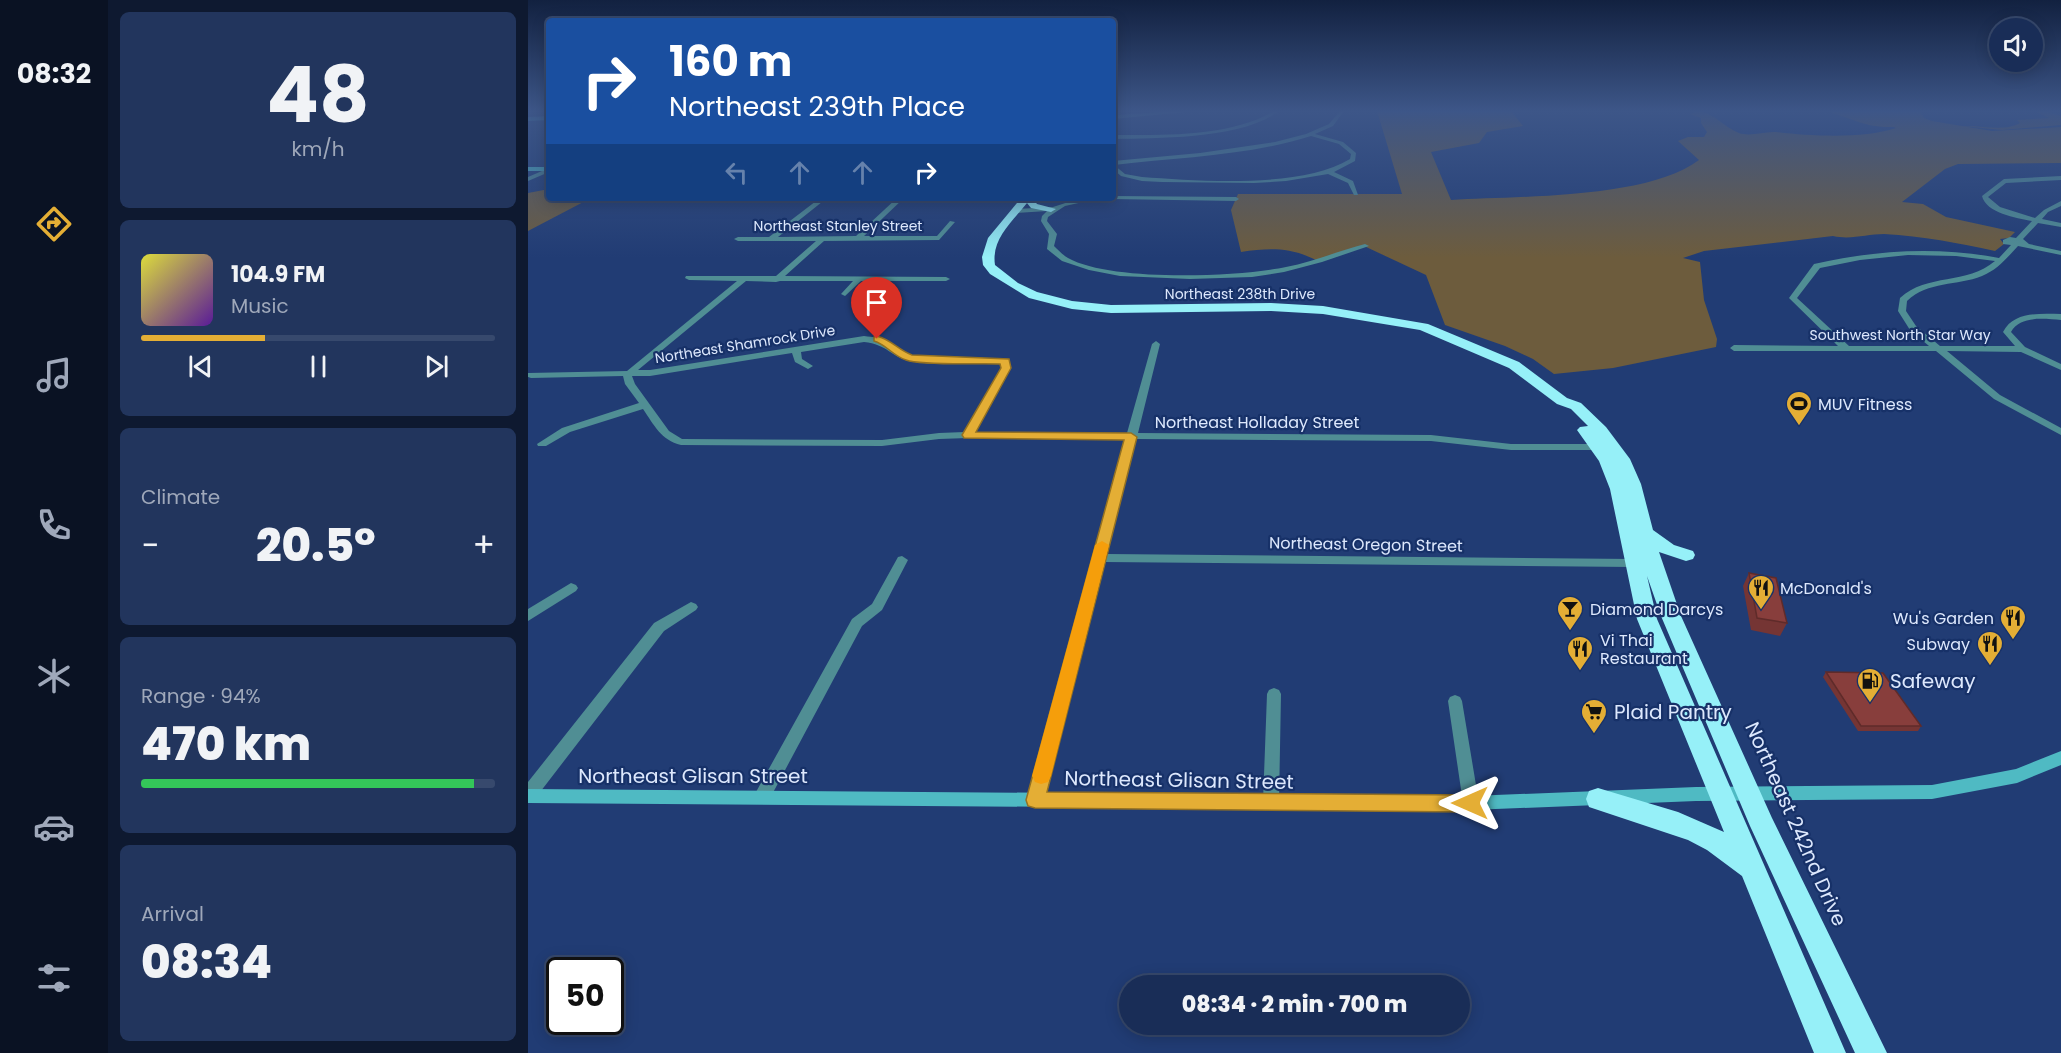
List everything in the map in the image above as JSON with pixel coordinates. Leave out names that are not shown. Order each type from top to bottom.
[{"type":"highway","name":"Northeast 238th Drive","points":[[1024,201],[993,238],[989,266],[1002,279],[1033,295],[1071,304],[1111,309],[1297,308],[1394,321],[1438,333],[1514,365],[1562,401],[1565,408],[1607,447]]},
{"type":"highway","points":[[1028,201],[1036,207],[1052,209]]},
{"type":"highway","name":"Northeast 242nd Drive","points":[[1607,447],[1633,484],[1657,577],[1735,794],[1755,874],[1830,1053]]},
{"type":"highway","name":"Northeast 242nd Drive","points":[[1607,447],[1619,489],[1633,563],[1647,619],[1735,794],[1871,1053]]},
{"type":"highway","points":[[1645,533],[1667,549],[1686,555],[1672,562],[1657,577]]},
{"type":"highway","points":[[1598,799],[1718,842],[1734,852],[1755,874]]},
{"type":"main road","points":[[528,169],[546,171]]},
{"type":"main road","name":"Northeast Glisan Street","points":[[528,795],[1470,803],[1735,794],[1932,792],[2017,776],[2061,758]]},
{"type":"street","points":[[1116,165],[1154,160]]},
{"type":"street","points":[[1116,167],[1128,177],[1151,180],[1279,180],[1331,173],[1351,163],[1352,160]]},
{"type":"street","points":[[528,180],[546,172]]},
{"type":"street","points":[[1331,173],[1351,182],[1356,194]]},
{"type":"street","points":[[2061,178],[2004,182],[1984,197],[1994,207],[2061,225]]},
{"type":"street","points":[[1116,198],[1236,200]]},
{"type":"street","points":[[772,238],[820,201]]},
{"type":"street","points":[[858,238],[898,201]]},
{"type":"street","points":[[1015,211],[1052,209],[1077,201]]},
{"type":"street","points":[[2061,203],[2046,211],[2000,260],[1978,275],[1917,289],[1903,300],[1902,311],[1909,324],[2009,405],[2061,432]]},
{"type":"street","points":[[1052,209],[1043,218],[1051,230],[1050,247],[1056,255],[1080,265],[1130,274],[1197,279],[1240,276],[1292,268],[1365,246]]},
{"type":"street","name":"Northeast Stanley Street","points":[[738,238],[939,238],[952,222]]},
{"type":"street","points":[[776,280],[823,238]]},
{"type":"street","points":[[2017,243],[2061,254]]},
{"type":"street","points":[[1846,348],[1793,298],[1816,266],[1889,255],[1966,255],[2000,260]]},
{"type":"street","points":[[689,278],[946,279]]},
{"type":"street","points":[[627,375],[742,280]]},
{"type":"street","points":[[845,294],[858,280]]},
{"type":"street","points":[[2022,349],[2009,336],[2010,324],[2026,318],[2061,317]]},
{"type":"street","name":"Northeast Shamrock Drive","points":[[531,375],[627,375],[877,339],[889,343],[898,354],[910,358],[1005,361],[1006,368],[968,435]]},
{"type":"street","points":[[1035,800],[1156,344]]},
{"type":"street","name":"Southwest North Star Way","points":[[1734,348],[2022,349],[2061,367]]},
{"type":"street","points":[[796,349],[798,360],[808,366]]},
{"type":"street","name":"Northeast Holladay Street","points":[[627,375],[630,384],[665,433],[672,440],[681,442],[882,443],[968,435],[1431,438],[1511,447],[1607,447]]},
{"type":"street","points":[[543,444],[566,430],[644,405]]},
{"type":"street","name":"Northeast Oregon Street","points":[[1098,558],[1633,563]]},
{"type":"street","points":[[762,797],[857,622],[877,607],[902,560]]},
{"type":"street","points":[[528,616],[571,588]]},
{"type":"street","points":[[528,795],[659,627],[691,607]]},
{"type":"street","points":[[1271,802],[1274,694]]},
{"type":"street","points":[[1455,701],[1470,803]]},
{"type":"shaded area","points":[[1392,160],[1434,160],[1451,200],[1545,196],[1615,189],[1676,173],[1699,160],[2061,160],[2061,163],[1958,164],[1945,169],[1902,202],[1923,204],[1946,217],[2015,232],[2009,238],[2000,239],[2004,244],[1995,251],[1940,240],[1884,234],[1833,236],[1704,251],[1683,258],[1700,262],[1704,300],[1717,339],[1716,347],[1613,368],[1554,374],[1533,359],[1505,346],[1445,325],[1426,275],[1364,246],[1316,260],[1297,253],[1279,250],[1241,252],[1231,210],[1238,194],[1402,194]]},
{"type":"shaded area","points":[[546,190],[546,201],[585,201],[528,231],[528,193]]},
{"type":"building","points":[[1749,573],[1776,578],[1787,623],[1757,618]]},
{"type":"building","name":"Safeway","points":[[1826,672],[1883,673],[1921,726],[1861,726]]},
{"type":"slow traffic","points":[[1041,776],[1102,545]]},
{"type":"place","name":"MUV Fitness","points":[[1799,427]]},
{"type":"place","name":"McDonald's","points":[[1761,611]]},
{"type":"place","name":"Diamond Darcys","points":[[1570,632]]},
{"type":"place","name":"Wu's Garden","points":[[2013,641]]},
{"type":"place","name":"Subway","points":[[1990,667]]},
{"type":"place","name":"Vi Thai Restaurant","points":[[1580,672]]},
{"type":"place","name":"Safeway","points":[[1870,704]]},
{"type":"place","name":"Plaid Pantry","points":[[1594,735]]},
{"type":"route","points":[[877,339],[889,343],[898,354],[904,357],[1005,361],[1006,368],[968,435],[1131,437],[1035,800],[1470,803]]}]
